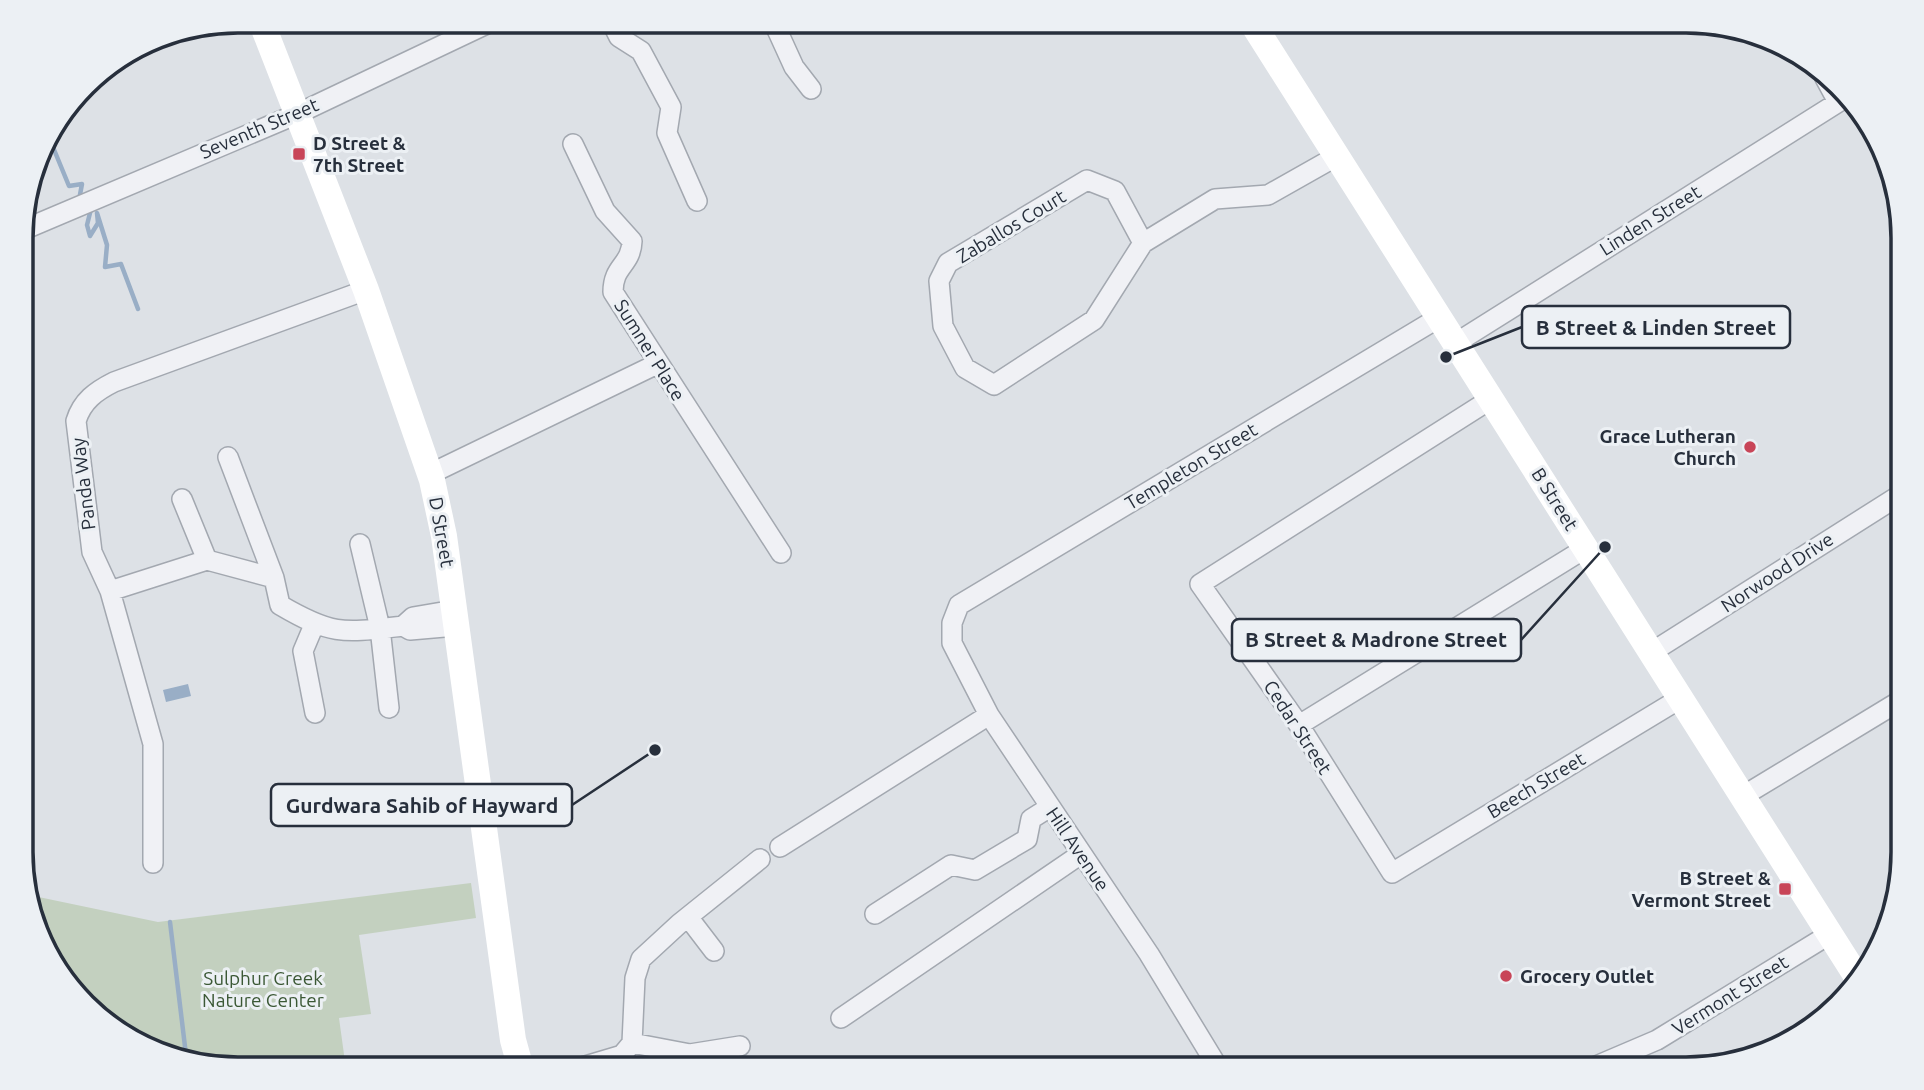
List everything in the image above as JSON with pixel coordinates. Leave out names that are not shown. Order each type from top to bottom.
[{"type":"street","name":"B Street","points":[[1259,33],[1853,970]]},
{"type":"street","name":"D Street","points":[[266,34],[366,290],[430,474],[444,536],[510,1019],[518,1057]]},
{"type":"street","name":"Seventh Street","points":[[34,225],[107,192],[297,114],[466,34]]},
{"type":"street","points":[[617,34],[641,51],[671,107],[667,133],[697,201]]},
{"type":"street","points":[[779,34],[794,67],[811,89]]},
{"type":"street","name":"Linden Street","points":[[1456,343],[1839,102]]},
{"type":"street","name":"Sumner Place","points":[[573,144],[605,211],[632,241],[632,254],[613,275],[613,292],[781,554]]},
{"type":"street","name":"Zaballos Court","points":[[1143,243],[1115,191],[1087,180],[948,263],[939,281],[943,326],[965,368],[994,385],[1094,320],[1143,243],[1215,199],[1268,195],[1337,156]]},
{"type":"street","name":"Panda Way","points":[[153,863],[153,744],[110,591],[92,552],[82,488],[76,421],[79,412],[88,399],[114,382],[366,290]]},
{"type":"street","name":"Templeton Street","points":[[952,623],[959,606],[1440,317]]},
{"type":"street","points":[[430,474],[657,364]]},
{"type":"street","name":"Cedar Street","points":[[1392,873],[1299,725],[1200,584],[1492,399]]},
{"type":"street","points":[[228,457],[274,578],[280,605],[314,625],[335,632],[403,626],[413,617],[455,618]]},
{"type":"street","points":[[182,499],[207,560]]},
{"type":"street","name":"Norwood Drive","points":[[1652,652],[1890,500]]},
{"type":"street","points":[[360,544],[380,628],[389,708]]},
{"type":"street","points":[[1299,725],[1586,548]]},
{"type":"street","points":[[110,591],[207,560],[274,578]]},
{"type":"street","name":"Hill Avenue","points":[[952,623],[952,643],[989,716],[1149,954],[1211,1056]]},
{"type":"street","points":[[314,625],[303,651],[315,713]]},
{"type":"street","name":"Beech Street","points":[[1392,873],[1681,698]]},
{"type":"street","points":[[1743,796],[1890,707]]},
{"type":"street","points":[[780,848],[989,716]]},
{"type":"street","points":[[875,914],[951,865],[975,870],[1027,839],[1031,819],[1050,807]]},
{"type":"street","points":[[841,1018],[1081,854]]},
{"type":"street","points":[[616,1057],[622,1055],[632,1044],[635,978],[641,959],[760,859]]},
{"type":"street","points":[[688,917],[714,951]]},
{"type":"street","name":"Vermont Street","points":[[1619,1056],[1657,1040],[1830,934]]},
{"type":"street","points":[[632,1044],[690,1054],[740,1046]]},
{"type":"green space","name":"Sulphur Creek Nature Center","points":[[471,883],[476,918],[359,935],[371,1014],[339,1018],[344,1057],[211,1055],[185,1050],[136,1029],[93,997],[68,966],[54,943],[38,897],[158,922]]},
{"type":"water","points":[[188,684],[191,696],[166,702],[163,690]]},
{"type":"waterway","points":[[54,150],[69,186],[82,184],[79,200]]},
{"type":"waterway","points":[[91,209],[87,225],[90,236],[98,223],[97,213],[107,245],[105,267],[121,264],[138,309]]},
{"type":"waterway","points":[[170,922],[185,1050]]},
{"type":"place","name":"D Street & 7th Street","points":[[299,154]]},
{"type":"place","name":"B Street & Linden Street","points":[[1446,357]]},
{"type":"place","name":"Grace Lutheran Church","points":[[1750,447]]},
{"type":"place","name":"B Street & Madrone Street","points":[[1605,547]]},
{"type":"place","name":"Gurdwara Sahib of Hayward","points":[[655,750]]},
{"type":"place","name":"B Street & Vermont Street","points":[[1785,889]]},
{"type":"place","name":"Grocery Outlet","points":[[1506,976]]}]
